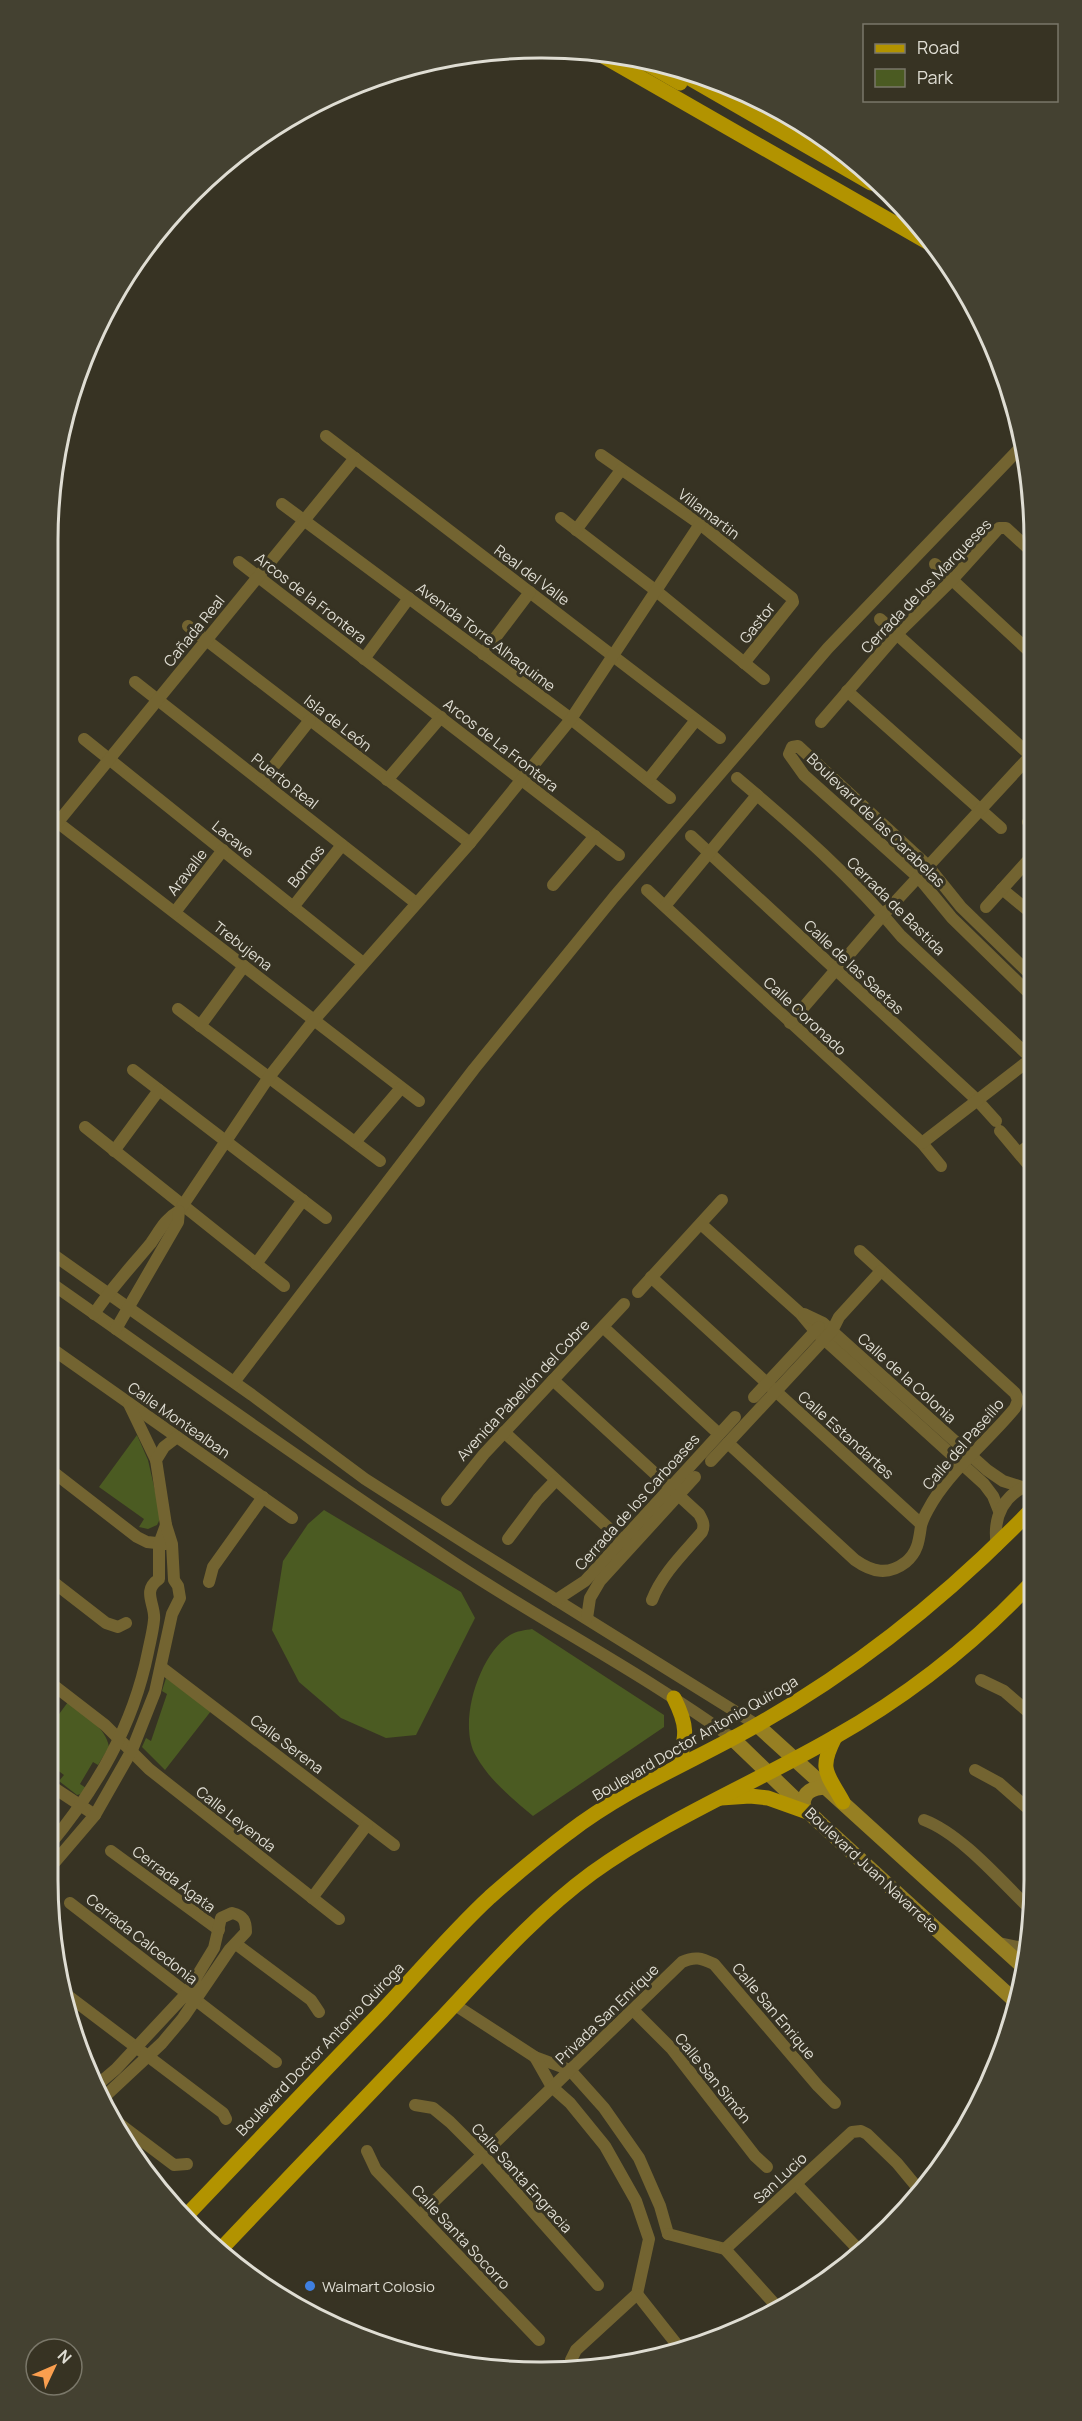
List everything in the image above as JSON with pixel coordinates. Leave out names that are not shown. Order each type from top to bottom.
[{"type":"main road","points":[[619,65],[915,236]]},
{"type":"main road","points":[[666,75],[725,109],[738,106]]},
{"type":"main road","points":[[706,88],[851,172]]},
{"type":"main road","name":"Boulevard Doctor Antonio Quiroga","points":[[191,2211],[489,1899],[569,1832],[630,1792],[757,1725],[825,1684],[905,1626],[997,1546],[1024,1518]]},
{"type":"main road","points":[[225,2245],[454,2005],[547,1912],[589,1876],[628,1848],[715,1799],[835,1737],[885,1706],[964,1646],[1024,1590]]},
{"type":"main road","points":[[674,1698],[685,1719],[685,1734],[678,1765]]},
{"type":"main road","name":"Boulevard Juan Navarrete","points":[[757,1725],[1016,1960]]},
{"type":"main road","points":[[835,1737],[825,1760],[825,1769],[843,1802]]},
{"type":"main road","name":"Boulevard Juan Navarrete","points":[[732,1738],[806,1810],[1009,1996]]},
{"type":"main road","points":[[715,1799],[750,1796],[768,1798],[806,1810],[804,1797],[808,1792],[825,1787]]},
{"type":"street","name":"Real del Valle","points":[[326,436],[720,738]]},
{"type":"street","points":[[234,1382],[474,1069],[614,897],[828,648],[1015,453]]},
{"type":"street","name":"Villamartin","points":[[601,455],[700,524],[792,598],[793,602]]},
{"type":"street","name":"Cañada Real","points":[[58,813],[109,759],[354,458]]},
{"type":"street","points":[[576,530],[621,470]]},
{"type":"street","name":"Avenida Torre Alhaquime","points":[[282,504],[571,719],[670,798]]},
{"type":"street","points":[[561,518],[655,590],[764,679]]},
{"type":"street","points":[[116,1329],[178,1222],[181,1208],[268,1077],[363,963],[470,843],[571,719],[700,524]]},
{"type":"street","name":"Cerrada de los Marqueses","points":[[820,722],[897,634],[1002,527],[1024,545]]},
{"type":"street","name":"Arcos de la Frontera","points":[[239,562],[364,659]]},
{"type":"street","points":[[935,564],[1024,646]]},
{"type":"street","points":[[483,654],[530,592]]},
{"type":"street","points":[[364,659],[409,598]]},
{"type":"street","name":"Gastor","points":[[744,663],[793,602]]},
{"type":"street","points":[[880,619],[1024,750]]},
{"type":"street","name":"Isla de León","points":[[188,626],[470,843]]},
{"type":"street","name":"Arcos de La Frontera","points":[[364,659],[619,855]]},
{"type":"street","name":"Puerto Real","points":[[135,682],[416,903]]},
{"type":"street","points":[[847,692],[1002,828]]},
{"type":"street","points":[[387,780],[441,717]]},
{"type":"street","points":[[261,781],[310,720]]},
{"type":"street","points":[[648,780],[696,720]]},
{"type":"street","name":"Lacave","points":[[84,739],[363,963]]},
{"type":"street","name":"Boulevard de las Carabelas","points":[[1024,968],[961,907],[928,866],[798,746],[792,747],[789,754],[804,775],[919,878],[952,918],[1024,988]]},
{"type":"street","points":[[790,1023],[883,915],[1024,762]]},
{"type":"street","name":"Cerrada de Bastida","points":[[737,778],[831,862],[901,936],[1024,1051]]},
{"type":"street","points":[[665,906],[757,795]]},
{"type":"street","name":"Trebujena","points":[[58,822],[419,1101]]},
{"type":"street","points":[[553,885],[594,836]]},
{"type":"street","name":"Calle de las Saetas","points":[[691,836],[977,1100],[1019,1153]]},
{"type":"street","name":"Bornos","points":[[293,907],[342,845]]},
{"type":"street","name":"Aravalle","points":[[175,912],[223,850]]},
{"type":"street","points":[[986,907],[1024,865]]},
{"type":"street","points":[[1002,889],[1024,907]]},
{"type":"street","name":"Calle Coronado","points":[[647,890],[922,1143],[941,1166]]},
{"type":"street","points":[[200,1026],[244,966]]},
{"type":"street","points":[[178,1009],[380,1161]]},
{"type":"street","points":[[922,1143],[1024,1064]]},
{"type":"street","points":[[133,1070],[326,1218]]},
{"type":"street","points":[[355,1142],[401,1088]]},
{"type":"street","points":[[114,1151],[159,1090]]},
{"type":"street","points":[[85,1127],[181,1208],[284,1286]]},
{"type":"street","points":[[1024,1149],[1019,1153],[1024,1159]]},
{"type":"street","points":[[256,1264],[303,1200]]},
{"type":"street","points":[[638,1292],[722,1200]]},
{"type":"street","points":[[94,1314],[108,1293],[152,1241],[168,1217],[181,1208]]},
{"type":"street","name":"Calle de la Colonia","points":[[701,1224],[800,1313],[824,1331],[966,1460],[989,1489],[999,1511]]},
{"type":"street","name":"Calle del Paseíllo","points":[[728,1443],[867,1568],[875,1571],[891,1570],[906,1562],[918,1546],[921,1524],[932,1502],[966,1460],[1013,1411],[1017,1405],[1017,1396],[860,1251]]},
{"type":"street","points":[[58,1258],[234,1382],[332,1456],[409,1507],[757,1725]]},
{"type":"street","name":"Calle Estandartes","points":[[711,1461],[728,1443],[771,1387],[881,1271]]},
{"type":"street","name":"Calle Estandartes","points":[[651,1277],[921,1524]]},
{"type":"street","points":[[58,1288],[461,1568],[674,1698],[732,1738]]},
{"type":"street","name":"Avenida Pabellón del Cobre","points":[[447,1500],[465,1475],[624,1304]]},
{"type":"street","points":[[603,1327],[719,1434]]},
{"type":"street","name":"Calle Montealban","points":[[58,1354],[292,1518]]},
{"type":"street","points":[[553,1380],[699,1514],[704,1526],[662,1579],[652,1600]]},
{"type":"street","name":"Calle Estandartes","points":[[753,1397],[771,1387]]},
{"type":"street","points":[[58,1858],[95,1815],[132,1750],[155,1692],[172,1614],[180,1598],[174,1580],[172,1544],[166,1525],[156,1460],[128,1402]]},
{"type":"street","name":"Cerrada de los Carboases","points":[[556,1600],[590,1585],[675,1491],[735,1417]]},
{"type":"street","points":[[504,1432],[626,1545]]},
{"type":"street","points":[[156,1460],[164,1447],[177,1437]]},
{"type":"street","name":"Calle de la Colonia","points":[[966,1460],[995,1476],[1024,1484]]},
{"type":"street","points":[[58,1476],[137,1537],[147,1542],[172,1544]]},
{"type":"street","name":"Cerrada de los Carboases","points":[[675,1491],[695,1477]]},
{"type":"street","points":[[508,1539],[538,1498],[556,1480]]},
{"type":"street","name":"Calle de la Colonia","points":[[999,1511],[1009,1497],[1024,1488]]},
{"type":"street","points":[[209,1582],[213,1567],[263,1497]]},
{"type":"street","points":[[397,1524],[409,1507]]},
{"type":"street","points":[[997,1546],[995,1522],[999,1511]]},
{"type":"street","points":[[159,1579],[159,1544],[166,1525]]},
{"type":"street","points":[[58,1834],[95,1784],[120,1738],[145,1665],[150,1643],[155,1611],[149,1591],[159,1579],[174,1580]]},
{"type":"street","name":"Cerrada de los Carboases","points":[[586,1618],[590,1585]]},
{"type":"street","points":[[58,1586],[106,1623],[118,1627],[126,1623]]},
{"type":"street","points":[[150,1643],[166,1646]]},
{"type":"street","name":"Calle Serena","points":[[161,1667],[394,1845]]},
{"type":"street","points":[[981,1680],[1004,1691],[1024,1708]]},
{"type":"street","name":"Calle Leyenda","points":[[58,1689],[120,1738],[149,1769],[339,1919]]},
{"type":"street","points":[[975,1770],[999,1783],[1024,1805]]},
{"type":"street","points":[[58,1791],[95,1815]]},
{"type":"street","points":[[924,1820],[944,1830],[962,1844],[1023,1902]]},
{"type":"street","points":[[312,1898],[368,1825]]},
{"type":"street","name":"Cerrada Ágata","points":[[111,1851],[219,1930]]},
{"type":"street","name":"Cerrada Calcedonia","points":[[70,1903],[276,2062]]},
{"type":"street","points":[[102,2080],[191,1997],[246,1932],[246,1922],[242,1917],[232,1913],[219,1922],[214,1948],[191,1997],[183,2018],[149,2056],[108,2093]]},
{"type":"street","points":[[996,1942],[1018,1947]]},
{"type":"street","points":[[236,1944],[311,2000],[319,2012]]},
{"type":"street","name":"Calle San Enrique","points":[[682,1962],[691,1958],[700,1958],[714,1964],[835,2103]]},
{"type":"street","name":"Privada San Enrique","points":[[420,2214],[682,1962]]},
{"type":"street","points":[[74,2000],[223,2113],[226,2119]]},
{"type":"street","points":[[454,2005],[535,2057],[570,2070],[604,2108],[639,2158],[657,2198],[668,2234]]},
{"type":"street","name":"Calle San Simón","points":[[633,2010],[672,2049],[755,2156],[767,2167]]},
{"type":"street","points":[[535,2057],[552,2087],[570,2103],[605,2146],[636,2201],[649,2239],[637,2294],[576,2350],[574,2361]]},
{"type":"street","name":"Calle Santa Engracia","points":[[415,2105],[433,2108],[482,2154],[597,2285]]},
{"type":"street","name":"San Lucio","points":[[724,2249],[797,2184],[847,2135],[856,2131],[867,2134],[915,2185]]},
{"type":"street","points":[[130,2132],[174,2165],[187,2164]]},
{"type":"street","name":"Calle Santa Socorro","points":[[367,2151],[376,2170],[539,2340]]},
{"type":"street","points":[[797,2184],[855,2246]]},
{"type":"street","points":[[649,2239],[668,2234],[724,2249],[773,2303]]},
{"type":"street","points":[[637,2294],[676,2343]]},
{"type":"green space","points":[[137,1435],[148,1460],[161,1517],[157,1525],[148,1529],[139,1527],[144,1519],[99,1487]]},
{"type":"green space","points":[[324,1510],[461,1592],[475,1618],[416,1735],[386,1738],[341,1718],[299,1682],[272,1630],[283,1561],[308,1524]]},
{"type":"green space","points":[[532,1629],[664,1715],[664,1727],[533,1816],[502,1789],[482,1765],[471,1742],[469,1726],[474,1691],[489,1657],[510,1635]]},
{"type":"green space","points":[[166,1678],[211,1711],[165,1770],[142,1747],[146,1738],[151,1741],[167,1694],[162,1691]]},
{"type":"green space","points":[[68,1702],[99,1727],[107,1740],[109,1747],[98,1765],[93,1762],[80,1784],[86,1788],[81,1794],[77,1795],[59,1781],[64,1775],[58,1770],[58,1716]]},
{"type":"place","name":"Walmart Colosio","points":[[310,2286]]}]
